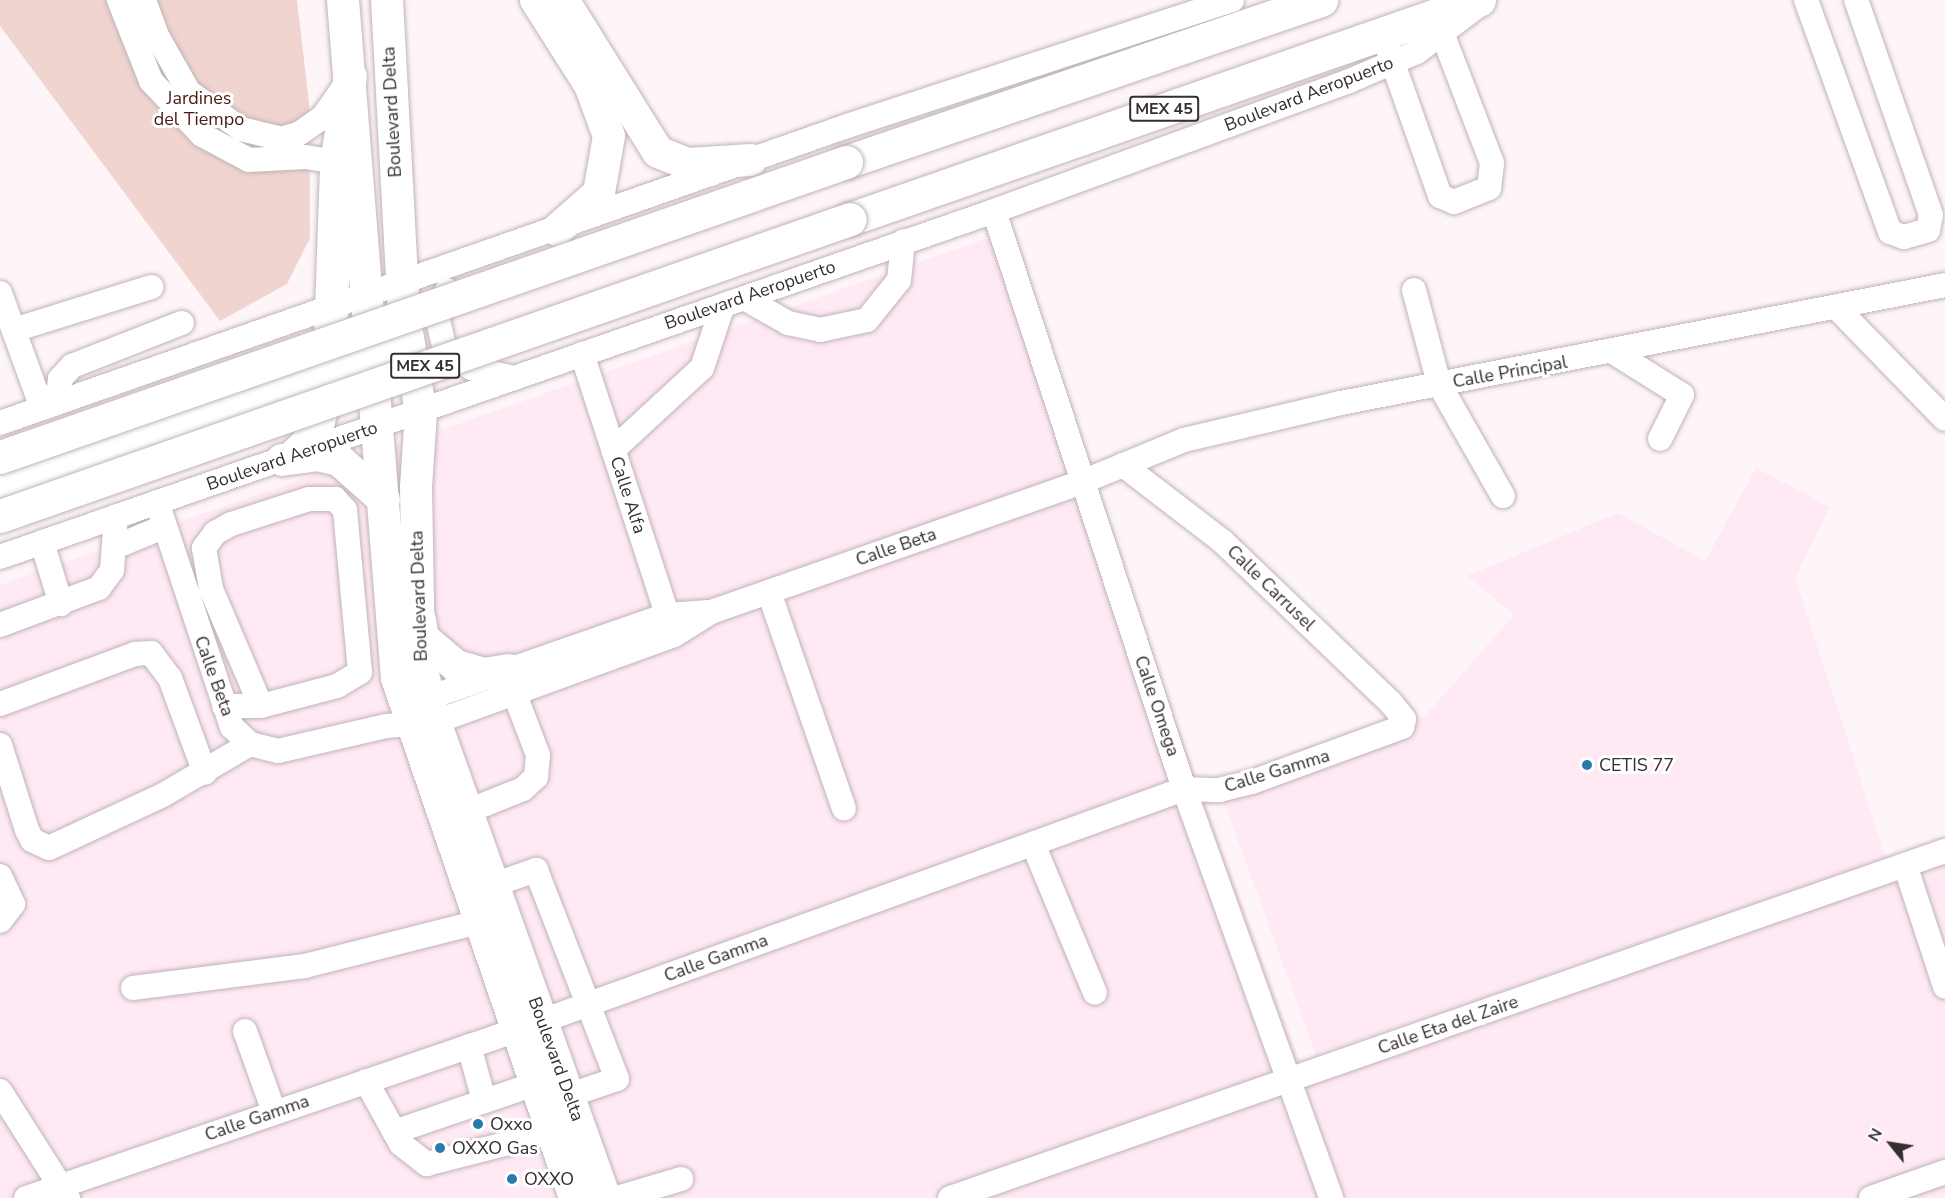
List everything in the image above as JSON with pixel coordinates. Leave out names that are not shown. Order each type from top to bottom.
[{"type":"highway","points":[[0,456],[846,162],[1321,0]]},
{"type":"highway","name":"Boulevard Aeropuerto","points":[[0,516],[850,219],[1387,47],[1439,25],[1479,0]]},
{"type":"highway","points":[[329,368],[328,309],[347,164],[351,76]]},
{"type":"highway","points":[[0,486],[329,368],[372,356],[394,338],[404,315]]},
{"type":"main road","points":[[343,0],[351,76]]},
{"type":"main road","name":"Boulevard Delta","points":[[387,0],[401,283],[404,315],[421,412],[419,658],[413,716],[468,811],[493,885],[530,1025],[534,1084],[575,1198]]},
{"type":"main road","points":[[536,0],[590,85],[609,136],[606,175],[598,193],[557,230]]},
{"type":"main road","points":[[563,0],[658,152],[688,164],[751,160]]},
{"type":"main road","name":"Boulevard Delta","points":[[347,164],[369,294],[384,500],[413,716],[479,922],[530,1025],[570,1095],[605,1198]]},
{"type":"main road","points":[[282,460],[316,455],[339,460],[384,500]]},
{"type":"main road","points":[[418,608],[423,638],[446,660],[511,681]]},
{"type":"street","points":[[119,0],[134,49],[167,104],[220,147],[261,161],[305,157],[347,164]]},
{"type":"street","points":[[144,0],[157,36],[189,92],[224,121],[261,135],[282,139],[312,128],[351,76]]},
{"type":"street","points":[[0,423],[557,230],[751,160],[1232,0]]},
{"type":"street","name":"Boulevard Aeropuerto","points":[[1439,25],[1484,0]]},
{"type":"street","points":[[1806,0],[1890,232],[1904,237],[1928,230],[1930,215],[1856,0]]},
{"type":"street","points":[[1387,47],[1440,196],[1454,202],[1489,188],[1494,170],[1439,25]]},
{"type":"street","points":[[134,49],[157,36]]},
{"type":"street","name":"Boulevard Aeropuerto","points":[[0,557],[380,427],[903,241],[994,211],[1387,47]]},
{"type":"street","name":"Calle Omega","points":[[994,211],[1185,789],[1331,1198]]},
{"type":"street","points":[[613,450],[702,368],[734,302],[788,323],[820,330],[867,320],[899,280],[903,241]]},
{"type":"street","points":[[491,251],[451,284],[438,320],[444,346],[455,360],[514,378]]},
{"type":"street","name":"Calle Principal","points":[[1082,482],[1216,431],[1439,384],[1615,353],[1838,309],[1945,285]]},
{"type":"street","points":[[14,330],[151,287]]},
{"type":"street","points":[[1414,290],[1439,384],[1503,496]]},
{"type":"street","points":[[0,293],[14,330],[50,405]]},
{"type":"street","points":[[1838,309],[1945,419]]},
{"type":"street","points":[[50,405],[60,379],[72,366],[182,323]]},
{"type":"street","points":[[279,326],[304,333],[329,368],[331,396],[323,422],[282,460]]},
{"type":"street","points":[[1615,353],[1682,395],[1660,439]]},
{"type":"street","name":"Calle Alfa","points":[[582,354],[670,625]]},
{"type":"street","name":"Calle Carrusel","points":[[1123,465],[1222,541],[1390,702],[1404,724]]},
{"type":"street","name":"Calle Beta","points":[[157,502],[161,528],[232,727],[250,744],[278,751],[413,716],[1082,482]]},
{"type":"street","points":[[224,706],[261,706],[337,686],[360,672],[345,510],[335,499],[309,499],[231,524],[215,533],[204,548],[211,589],[261,706]]},
{"type":"street","points":[[0,625],[90,594],[108,580],[115,547],[116,516]]},
{"type":"street","points":[[115,547],[161,528]]},
{"type":"street","points":[[42,542],[61,604]]},
{"type":"street","points":[[769,592],[844,808]]},
{"type":"street","points":[[0,704],[135,654],[151,653],[170,678],[205,773]]},
{"type":"street","points":[[468,811],[524,789],[536,777],[538,755],[511,681]]},
{"type":"street","name":"Calle Gamma","points":[[26,1198],[64,1192],[274,1113],[530,1025],[1185,789],[1219,790],[1252,782],[1404,724]]},
{"type":"street","points":[[0,745],[27,830],[32,840],[49,848],[205,773],[250,744]]},
{"type":"street","points":[[1033,844],[1095,993]]},
{"type":"street","name":"Calle Eta del Zaire","points":[[950,1198],[1945,851]]},
{"type":"street","points":[[1905,865],[1945,987]]},
{"type":"street","points":[[493,885],[536,870],[617,1079],[570,1095]]},
{"type":"street","points":[[0,876],[13,904],[0,921]]},
{"type":"street","points":[[133,988],[305,966],[479,922]]},
{"type":"street","points":[[245,1031],[274,1113]]},
{"type":"street","points":[[469,1046],[484,1100]]},
{"type":"street","points":[[366,1081],[394,1132],[418,1161],[438,1164],[552,1132]]},
{"type":"street","points":[[394,1132],[534,1084]]},
{"type":"street","points":[[0,1092],[64,1192]]},
{"type":"street","points":[[1871,1198],[1945,1172]]},
{"type":"street","points":[[617,1198],[681,1179]]},
{"type":"shaded area","points":[[999,234],[1301,1065],[1945,853],[1945,1198],[0,1198],[0,585]]},
{"type":"shaded area","name":"CETIS 77","points":[[1756,468],[1830,507],[1795,578],[1886,858],[1316,1055],[1223,799],[1414,730],[1412,721],[1424,717],[1514,615],[1467,576],[1618,513],[1705,561]]},
{"type":"green space","name":"Jardines del Tiempo","points":[[0,0],[297,0],[309,103],[310,238],[287,284],[220,321],[0,26]]},
{"type":"place","name":"CETIS 77","points":[[1587,765]]},
{"type":"place","name":"Oxxo","points":[[478,1124]]},
{"type":"place","name":"OXXO Gas","points":[[440,1148]]},
{"type":"place","name":"OXXO","points":[[512,1179]]}]
